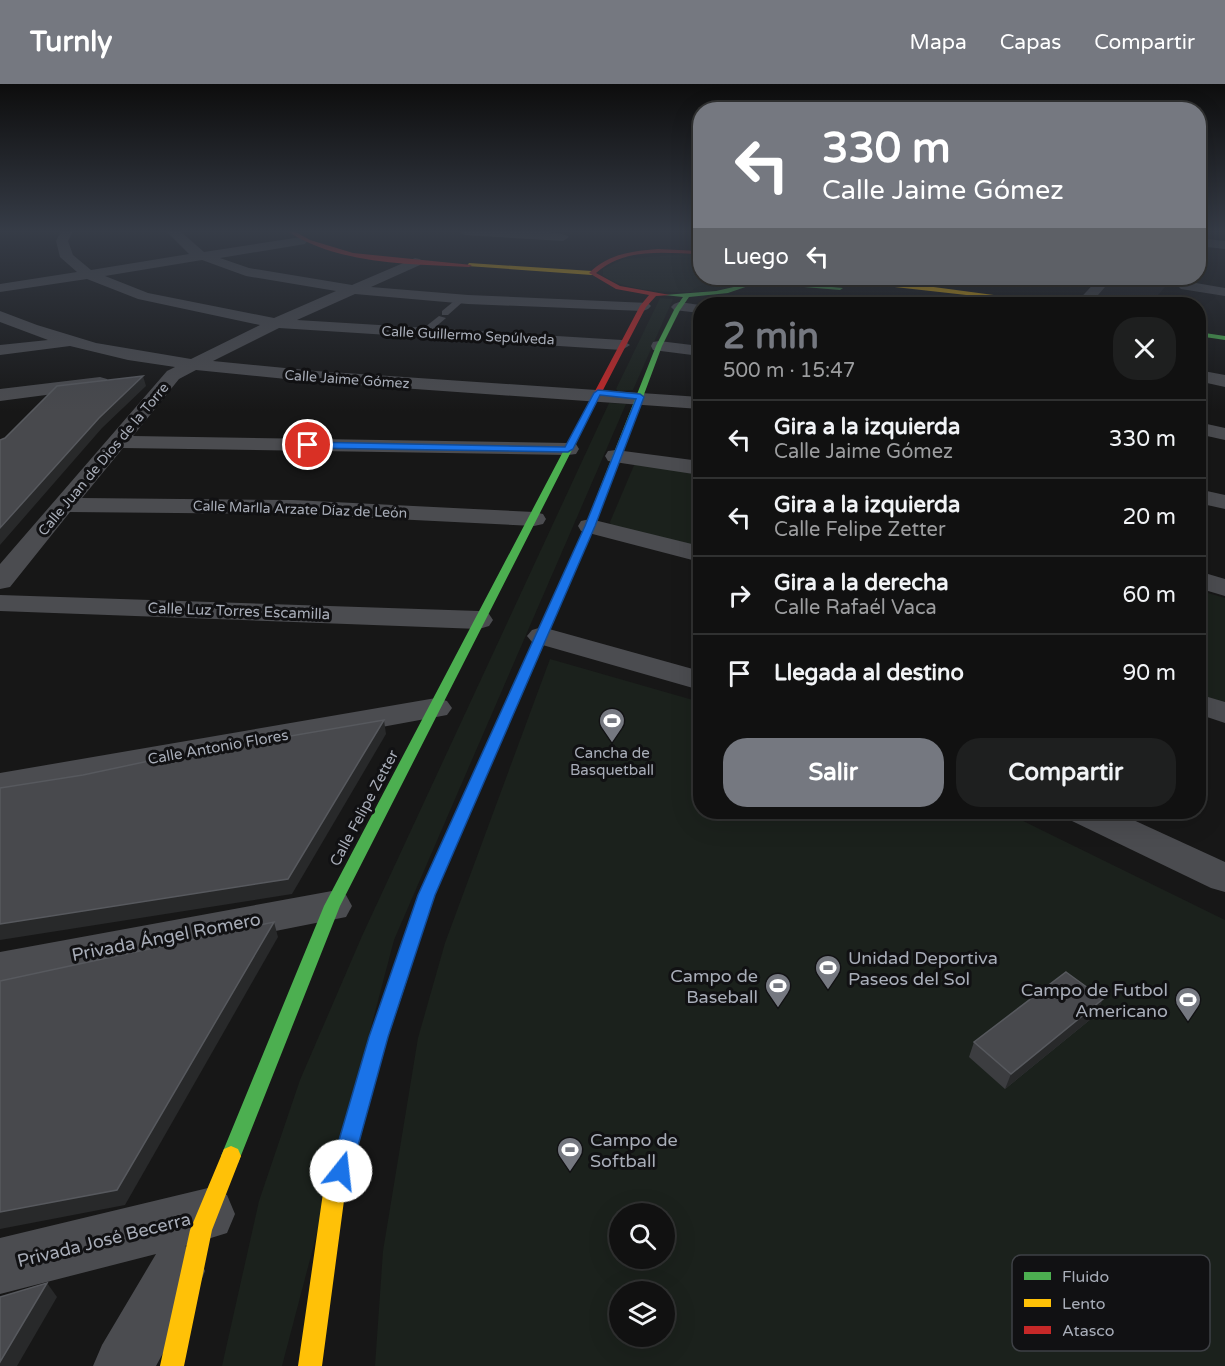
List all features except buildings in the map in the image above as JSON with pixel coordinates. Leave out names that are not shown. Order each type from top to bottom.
[{"type":"main road","points":[[634,291],[683,301],[693,299]]},
{"type":"main road","points":[[702,297],[730,291]]},
{"type":"main road","points":[[880,291],[932,297]]},
{"type":"main road","points":[[952,291],[1002,297]]},
{"type":"main road","name":"Calle Felipe Zetter","points":[[172,1366],[204,1222],[332,906],[622,345],[643,306],[654,294]]},
{"type":"main road","points":[[310,1366],[334,1193],[379,1037],[426,895],[590,526],[659,346],[683,301]]},
{"type":"main road","points":[[1206,325],[1225,328]]},
{"type":"main road","points":[[1206,335],[1225,338]]},
{"type":"street","name":"Calle Guillermo Sepúlveda","points":[[130,291],[143,296],[276,323],[622,345]]},
{"type":"street","name":"Calle Juan de Dios de la Torre","points":[[0,582],[118,442],[183,370],[276,323],[350,291]]},
{"type":"street","points":[[363,291],[462,298],[643,306]]},
{"type":"street","points":[[683,301],[693,306]]},
{"type":"street","name":"Calle Jaime Gómez","points":[[1,317],[71,342],[183,370],[598,393],[693,402]]},
{"type":"street","points":[[0,350],[71,342]]},
{"type":"street","points":[[659,346],[693,350]]},
{"type":"street","points":[[150,377],[183,370]]},
{"type":"street","points":[[1206,377],[1225,381]]},
{"type":"street","points":[[0,395],[116,381]]},
{"type":"street","points":[[1206,430],[1225,434]]},
{"type":"street","points":[[118,442],[568,449]]},
{"type":"street","points":[[616,456],[693,467]]},
{"type":"street","points":[[1206,498],[1225,502]]},
{"type":"street","name":"Calle Marlla Arzate Díaz de León","points":[[66,505],[293,507],[534,519]]},
{"type":"street","points":[[590,526],[693,552]]},
{"type":"street","points":[[1206,582],[1225,588]]},
{"type":"street","name":"Calle Luz Torres Escamilla","points":[[0,603],[479,620]]},
{"type":"street","points":[[542,636],[693,679]]},
{"type":"street","points":[[1206,706],[1225,713]]},
{"type":"street","name":"Calle Antonio Flores","points":[[0,785],[436,708]]},
{"type":"street","points":[[1100,819],[1225,878]]},
{"type":"street","name":"Privada Ángel Romero","points":[[0,969],[332,906]]},
{"type":"street","points":[[123,1366],[204,1222]]},
{"type":"street","name":"Privada José Becerra","points":[[0,1266],[204,1222]]},
{"type":"lane","points":[[423,333],[462,298]]},
{"type":"shaded area","points":[[654,291],[709,291],[701,292]]},
{"type":"shaded area","points":[[1101,291],[1162,291],[1156,297],[1094,297]]},
{"type":"shaded area","points":[[660,298],[673,299],[633,390],[618,391],[616,389]]},
{"type":"shaded area","points":[[609,403],[626,404],[394,940],[282,1366],[222,1366],[259,1201],[300,1080],[362,936]]},
{"type":"shaded area","points":[[635,463],[693,470],[693,546],[611,528],[610,522]]},
{"type":"shaded area","points":[[1206,592],[1225,598],[1225,703],[1206,696]]},
{"type":"shaded area","name":"Unidad Deportiva Paseos del Sol","points":[[550,659],[693,700],[693,819],[1019,819],[1225,920],[1225,1366],[375,1366],[383,1251],[418,1038],[445,943]]},
{"type":"traffic: fast","points":[[667,295],[729,291]]},
{"type":"traffic: fast","points":[[498,734],[590,526],[659,346],[677,310],[688,295]]},
{"type":"traffic: fast","points":[[1206,335],[1225,338]]},
{"type":"traffic: fast","points":[[231,1156],[332,906],[571,444]]},
{"type":"traffic: slow","points":[[952,291],[1002,297]]},
{"type":"traffic: slow","points":[[310,1366],[334,1193],[379,1037],[399,977]]},
{"type":"traffic: slow","points":[[172,1366],[201,1230],[231,1156]]},
{"type":"traffic: jam","points":[[633,291],[667,295]]},
{"type":"traffic: jam","points":[[571,444],[643,306],[654,294]]},
{"type":"traffic: jam","points":[[399,977],[427,895],[498,734]]},
{"type":"place","name":"Cancha de Basquetball","points":[[612,744]]},
{"type":"place","name":"Unidad Deportiva Paseos del Sol","points":[[828,991]]},
{"type":"place","name":"Campo de Baseball","points":[[778,1009]]},
{"type":"place","name":"Campo de Futbol Americano","points":[[1188,1023]]},
{"type":"place","name":"Campo de Softball","points":[[570,1173]]},
{"type":"route","points":[[308,445],[568,449],[598,393],[640,397],[590,526],[426,895],[379,1037],[341,1171]]}]
